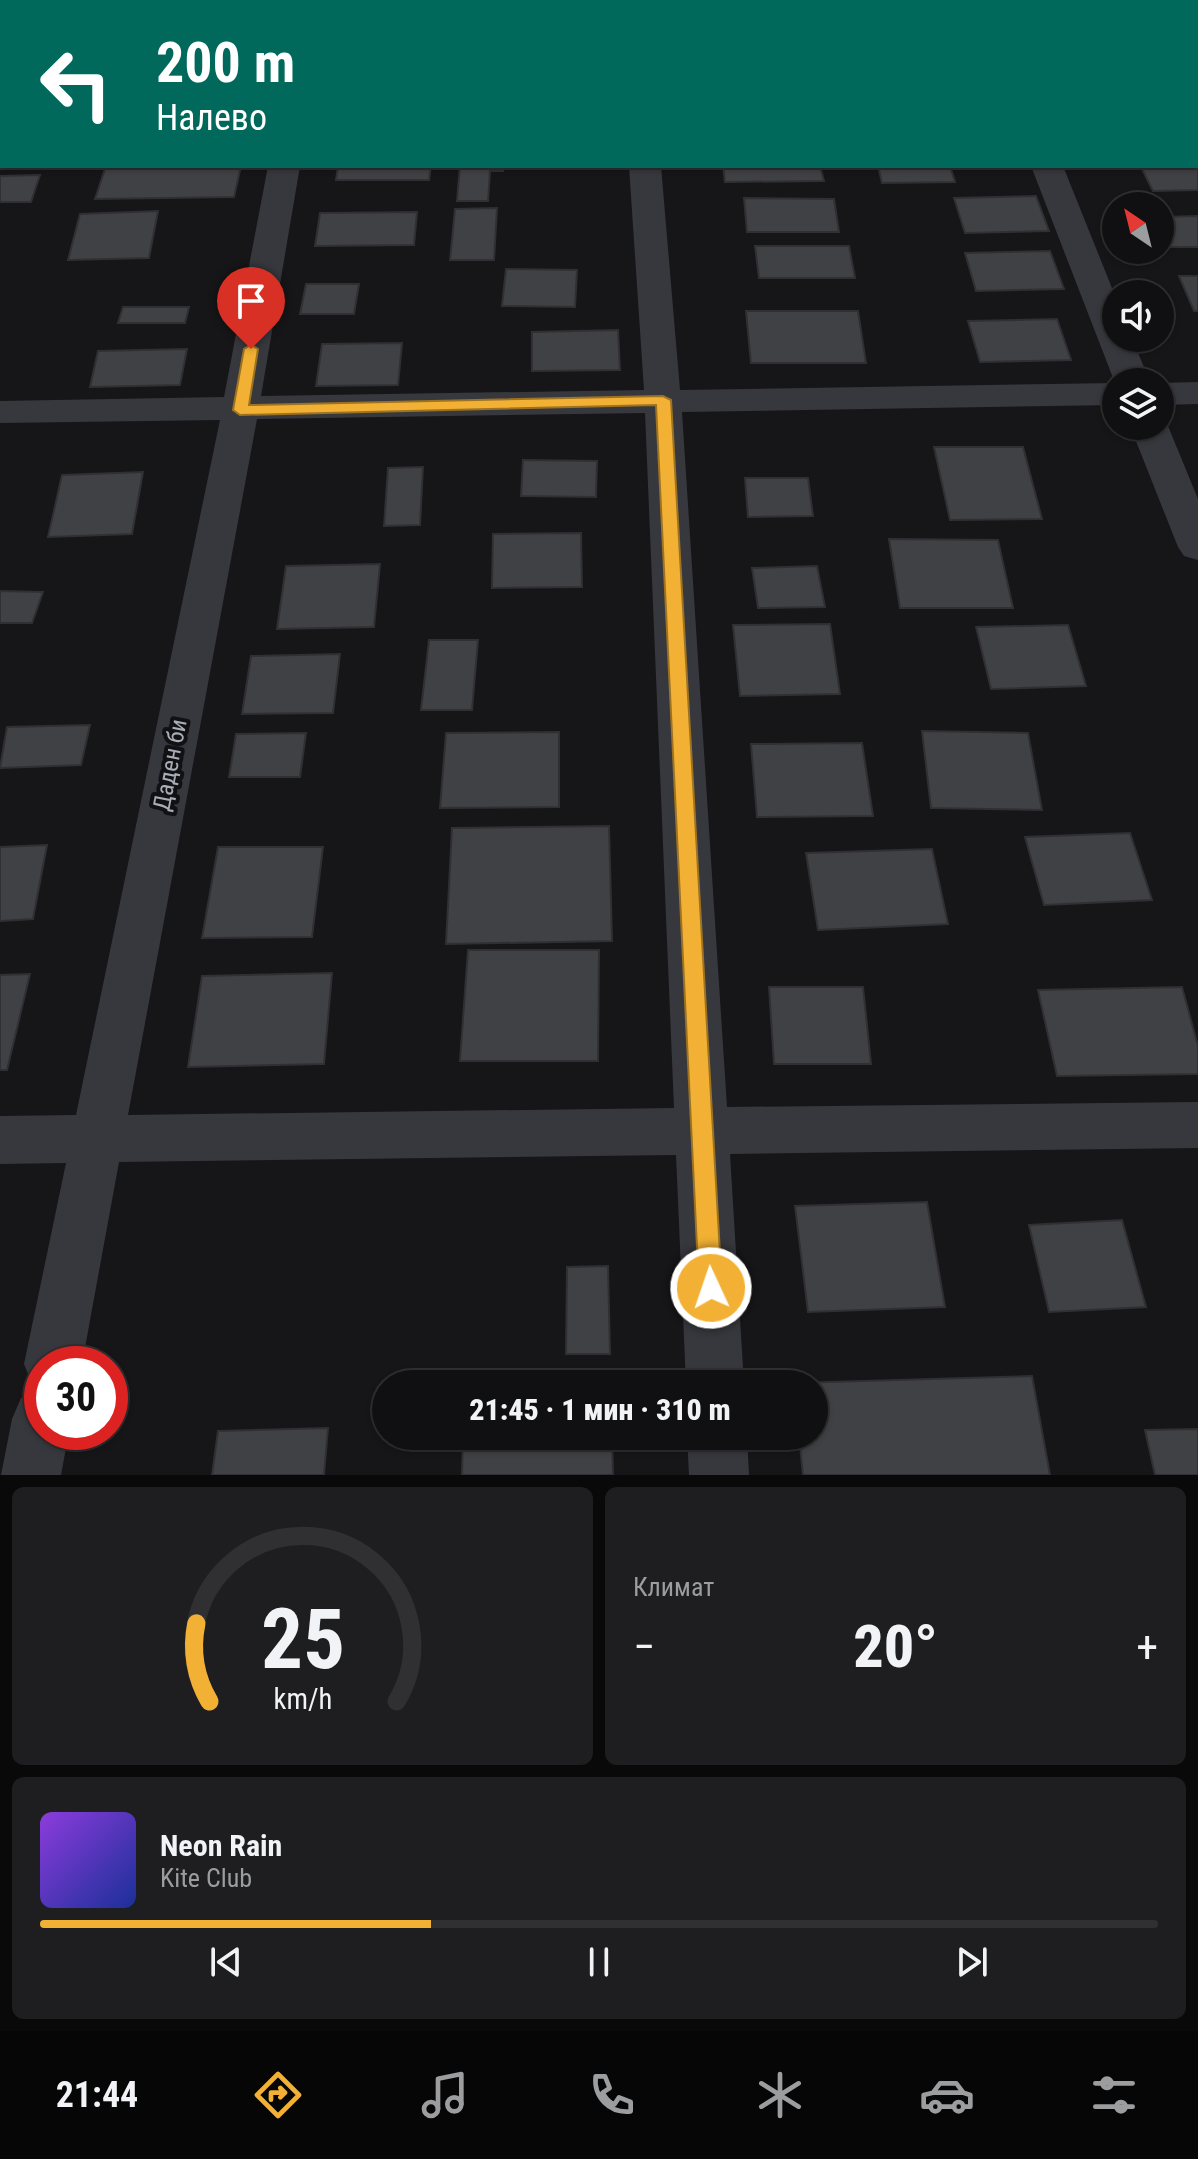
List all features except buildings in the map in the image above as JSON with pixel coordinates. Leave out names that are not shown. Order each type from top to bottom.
[{"type":"street","name":"Даден би","points":[[57,1346],[240,410],[284,168]]},
{"type":"street","points":[[645,168],[663,400],[714,1370]]},
{"type":"street","points":[[1048,168],[1126,368]]},
{"type":"street","points":[[1174,394],[1198,393]]},
{"type":"street","points":[[0,412],[1102,394]]},
{"type":"street","points":[[1155,440],[1198,547]]},
{"type":"street","points":[[0,1140],[1198,1125]]},
{"type":"street","points":[[31,1475],[36,1450]]},
{"type":"street","points":[[718,1450],[719,1475]]},
{"type":"route","points":[[251,349],[240,410],[663,400],[711,1288]]}]
